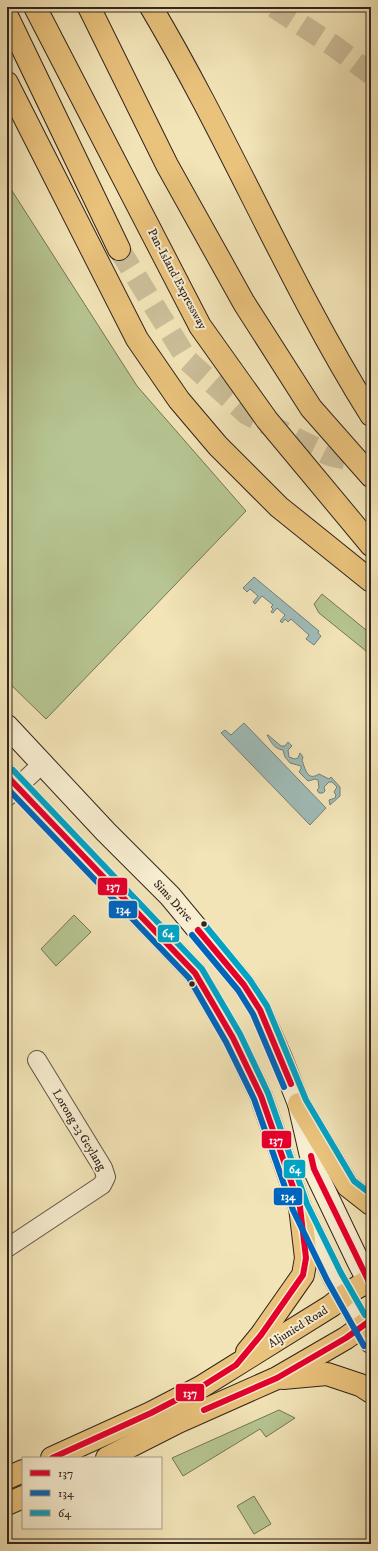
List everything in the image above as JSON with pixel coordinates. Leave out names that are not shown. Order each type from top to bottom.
[{"type":"main road","name":"Pan-Island Expressway","points":[[36,7],[200,326],[267,420],[371,545]]},
{"type":"main road","points":[[89,7],[167,164],[244,303],[311,408],[371,476]]},
{"type":"main road","points":[[150,7],[177,51],[273,238],[350,382],[371,415]]},
{"type":"main road","points":[[7,16],[119,249]]},
{"type":"main road","points":[[7,82],[137,339],[179,400],[218,446],[278,507],[371,581]]},
{"type":"main road","points":[[299,1104],[348,1186],[371,1204]]},
{"type":"main road","points":[[236,1365],[261,1335],[303,1275],[306,1258],[300,1207]]},
{"type":"main road","name":"Aljunied Road","points":[[54,1457],[151,1413],[201,1388],[346,1295],[370,1282]]},
{"type":"main road","points":[[109,1457],[178,1422],[277,1378],[346,1338],[368,1330]]},
{"type":"main road","points":[[277,1378],[327,1374],[360,1385],[371,1392]]},
{"type":"main road","points":[[7,1478],[22,1471]]},
{"type":"main road","points":[[7,1504],[22,1497]]},
{"type":"street","name":"Sims Drive","points":[[7,726],[106,832],[170,896],[244,985],[260,1010],[299,1104],[314,1170],[370,1282]]},
{"type":"street","points":[[42,764],[10,786],[195,973],[233,1038],[260,1096],[300,1207],[334,1277],[368,1330]]},
{"type":"street","name":"Lorong 23 Geylang","points":[[7,1248],[102,1185],[106,1177],[103,1168],[37,1060]]},
{"type":"green space","points":[[7,183],[137,386],[246,511],[46,719],[7,681]]},
{"type":"green space","points":[[322,594],[371,634],[371,655],[319,613],[314,604]]},
{"type":"green space","points":[[74,915],[91,932],[56,966],[41,949]]},
{"type":"green space","points":[[279,1410],[295,1418],[266,1437],[260,1429],[183,1476],[172,1458]]},
{"type":"green space","points":[[254,1496],[271,1524],[254,1534],[237,1506]]},
{"type":"water","points":[[254,577],[319,631],[318,633],[321,636],[314,645],[306,639],[309,635],[291,619],[288,622],[285,619],[282,623],[280,621],[285,615],[277,608],[273,613],[271,612],[273,609],[271,607],[273,605],[262,596],[255,604],[253,602],[258,596],[250,589],[247,592],[243,588]]},
{"type":"water","points":[[244,723],[326,808],[310,825],[221,733],[225,730],[231,735]]},
{"type":"water","points":[[268,735],[281,746],[285,746],[288,742],[292,746],[288,750],[289,757],[295,759],[298,758],[300,753],[303,757],[302,760],[309,775],[315,776],[319,774],[329,779],[331,777],[340,787],[340,796],[330,805],[329,800],[335,798],[336,795],[334,792],[337,787],[332,782],[329,782],[324,787],[325,791],[323,793],[319,793],[317,790],[319,788],[318,780],[315,779],[308,781],[299,772],[301,766],[290,763],[285,757],[283,750],[273,745]]},
{"type":"tunnel","points":[[274,7],[334,46],[371,74]]},
{"type":"tunnel","points":[[119,249],[188,361],[247,414],[329,455],[370,464]]},
{"type":"transit line","name":"64","points":[[13,770],[202,969],[240,1034],[268,1093],[307,1204],[341,1273],[365,1315],[367,1313]]},
{"type":"transit line","name":"137","points":[[7,776],[195,973],[233,1038],[261,1096],[300,1207],[306,1258],[303,1275],[261,1335],[236,1365],[201,1387],[151,1413],[54,1457]]},
{"type":"transit line","name":"134","points":[[7,788],[189,978],[226,1042],[254,1099],[293,1210],[327,1280],[364,1346]]},
{"type":"transit line","name":"64","points":[[204,924],[250,980],[267,1006],[306,1100],[354,1181],[371,1194]]},
{"type":"transit line","name":"137","points":[[198,930],[244,985],[260,1010],[291,1084]]},
{"type":"transit line","name":"134","points":[[192,935],[238,990],[253,1014],[284,1087]]},
{"type":"transit line","name":"137","points":[[311,1156],[314,1169],[371,1286]]},
{"type":"transit line","name":"137","points":[[204,1410],[277,1378],[346,1338],[371,1320]]}]
